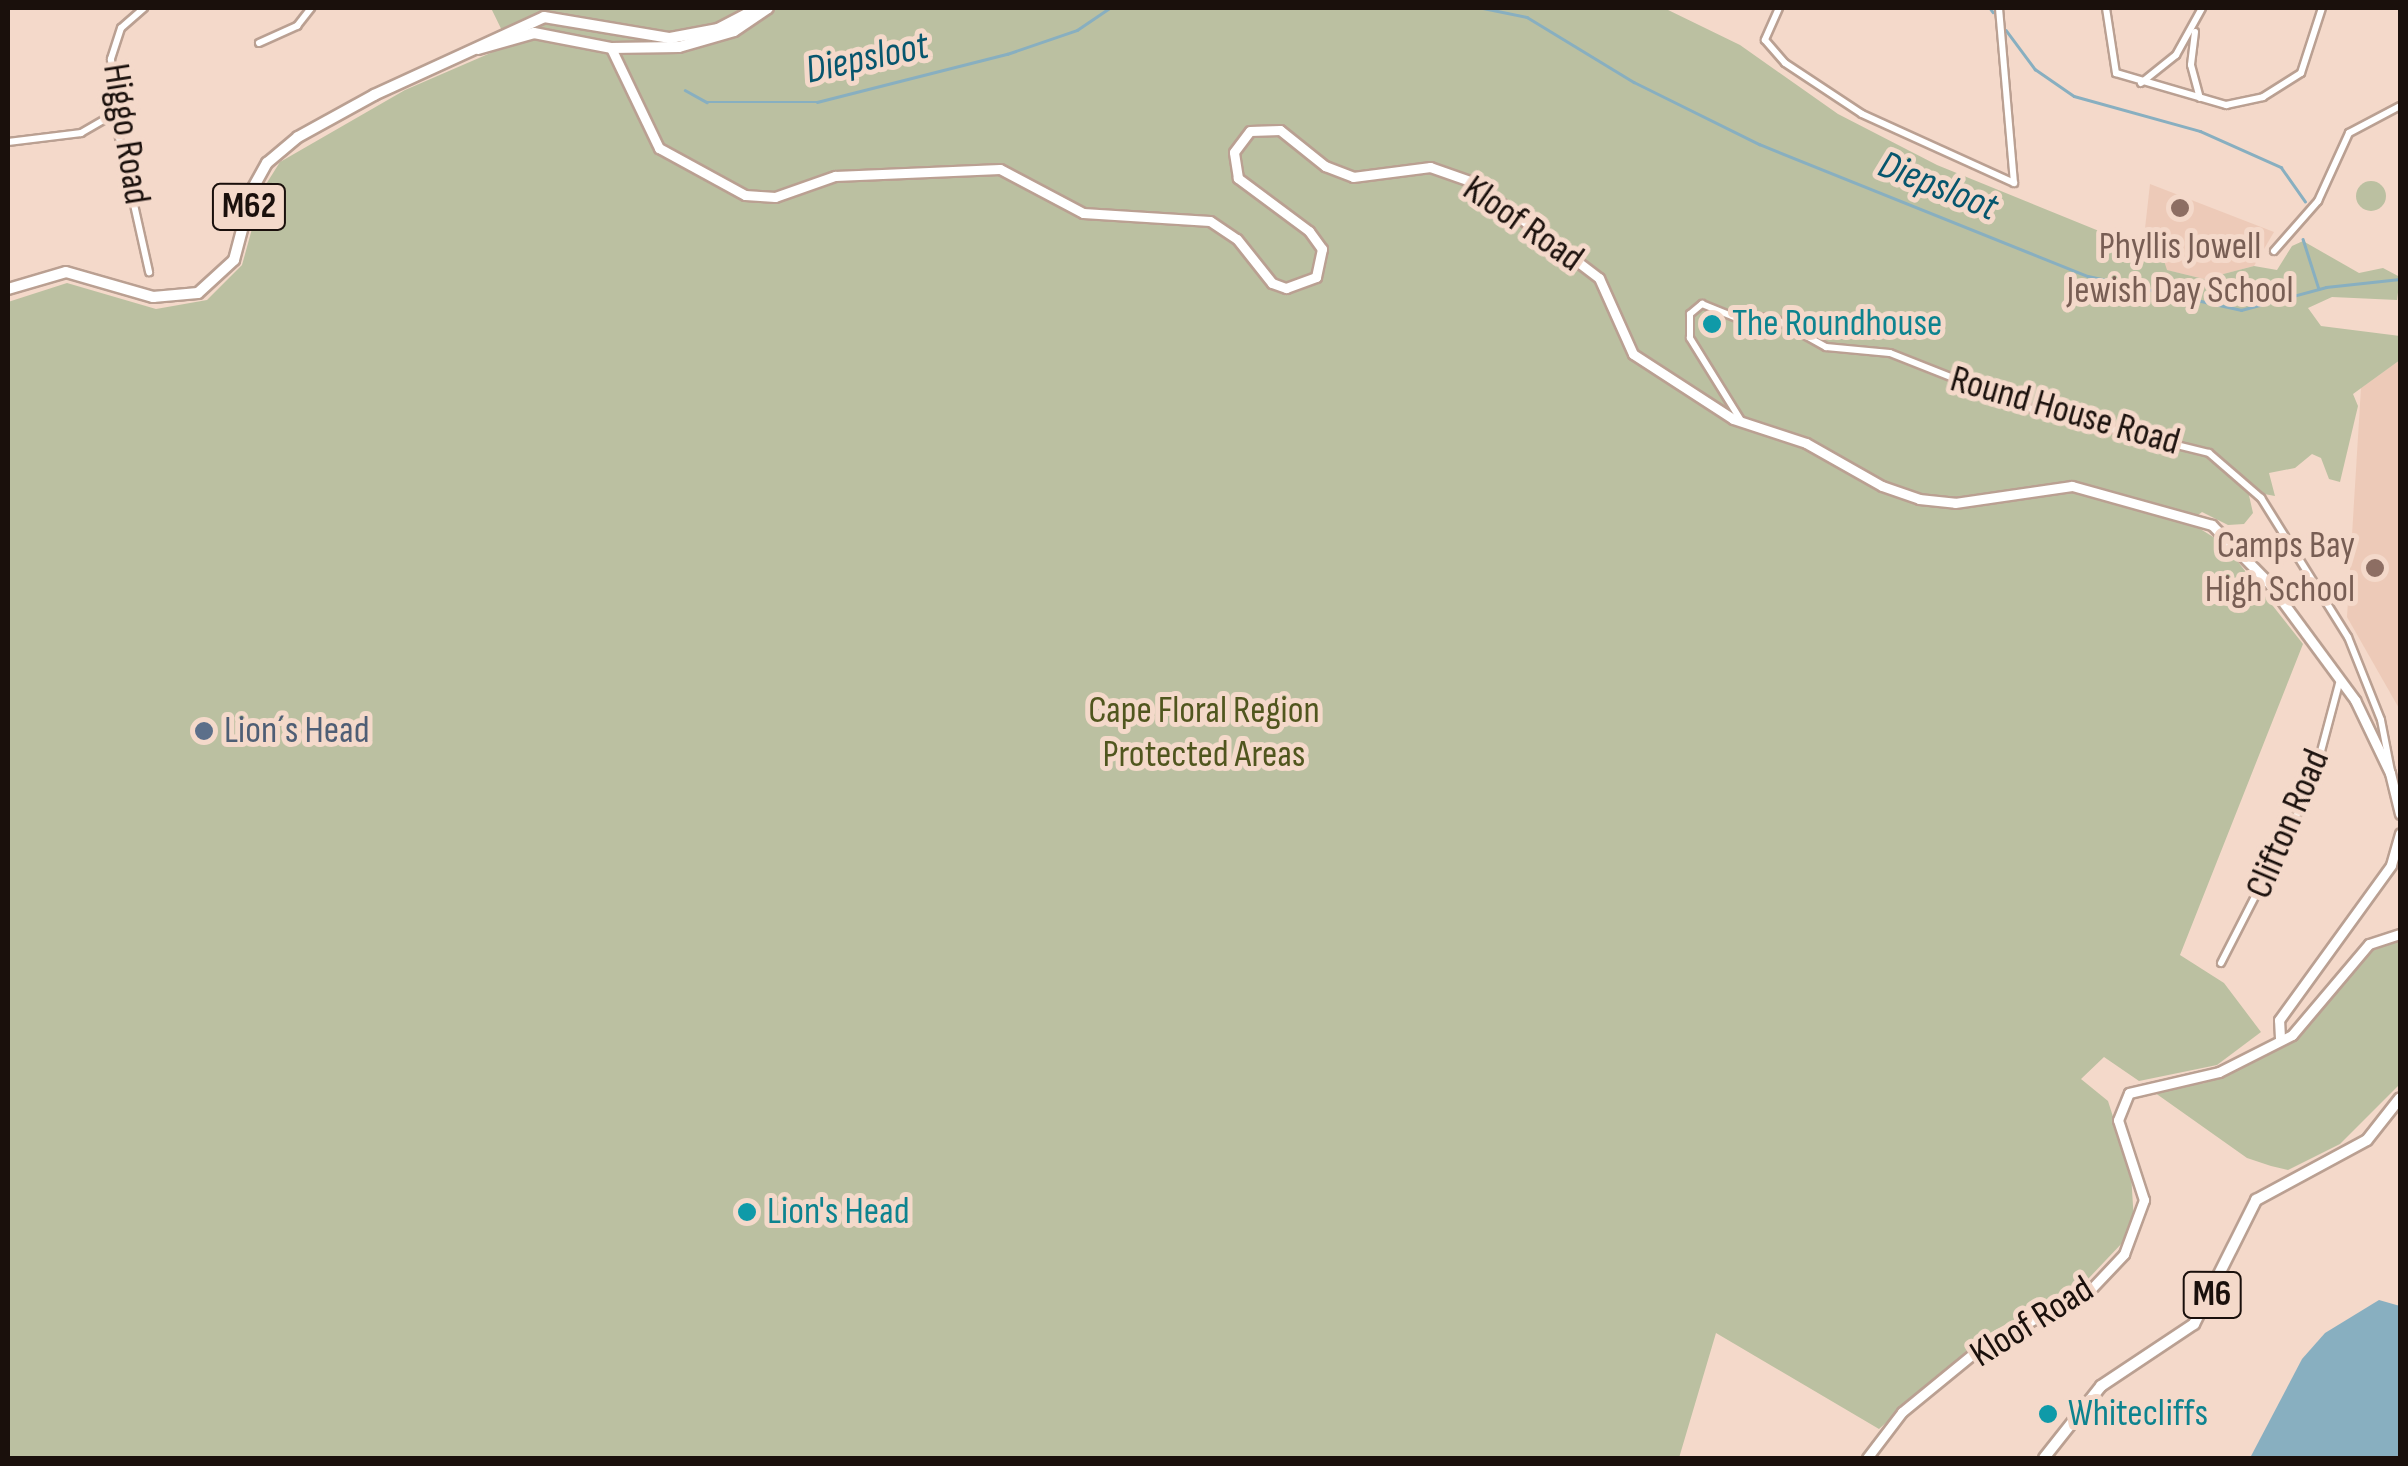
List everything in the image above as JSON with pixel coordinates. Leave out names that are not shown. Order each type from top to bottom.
[{"type":"main road","points":[[563,38],[556,28],[558,16],[670,38],[718,29],[758,8]]},
{"type":"main road","name":"M62","points":[[472,51],[525,34],[611,48],[712,40],[768,8]]},
{"type":"main road","name":"M62","points":[[8,288],[66,272],[154,298],[198,293],[234,260],[256,182],[277,153],[374,95],[558,16]]},
{"type":"main road","points":[[582,42],[590,34],[590,24]]},
{"type":"main road","points":[[590,24],[611,48]]},
{"type":"main road","name":"Kloof Road","points":[[611,48],[659,148],[742,194],[775,197],[840,176],[1000,169],[1083,213],[1210,221],[1237,239],[1272,283],[1286,288],[1316,277],[1322,249],[1313,233],[1239,181],[1232,158],[1247,132],[1280,130],[1328,168],[1353,177],[1438,169],[1496,194],[1588,268],[1605,288],[1621,338],[1635,356],[1742,422],[1816,447],[1877,484],[1919,499],[1962,502],[2072,486],[2206,521],[2258,570],[2340,680],[2390,773],[2400,814]]},
{"type":"main road","points":[[2400,833],[2392,864],[2279,1020],[2280,1038],[2307,1022],[2372,941],[2400,934]]},
{"type":"main road","name":"Kloof Road","points":[[1867,1458],[1902,1412],[1979,1349],[2088,1290],[2124,1254],[2144,1200],[2119,1124],[2126,1096],[2143,1085],[2218,1072],[2280,1038]]},
{"type":"main road","name":"M6","points":[[2044,1458],[2101,1386],[2194,1324],[2256,1200],[2367,1140],[2400,1098]]},
{"type":"street","name":"Higgo Road","points":[[144,8],[112,44],[115,113],[148,272]]},
{"type":"street","points":[[259,43],[297,26],[310,8]]},
{"type":"street","points":[[1779,8],[1765,40],[1785,63],[1862,114],[2014,182],[1999,8]]},
{"type":"street","points":[[2106,8],[2108,51],[2116,73],[2140,84],[2202,100],[2252,101],[2294,79],[2315,46],[2322,8]]},
{"type":"street","points":[[2202,8],[2192,65],[2202,100]]},
{"type":"street","points":[[2140,84],[2169,63],[2196,26]]},
{"type":"street","points":[[2274,251],[2318,200],[2349,133],[2400,106]]},
{"type":"street","points":[[8,142],[80,132],[115,113]]},
{"type":"street","name":"Round House Road","points":[[1742,422],[1690,338],[1688,319],[1702,304],[1739,319],[1772,317],[1826,347],[1890,353],[2034,410],[2209,454],[2261,498],[2340,622],[2381,720],[2390,773]]},
{"type":"street","name":"Clifton Road","points":[[2221,963],[2312,784],[2340,680]]},
{"type":"shaded area","name":"Phyllis Jowell Jewish Day School","points":[[2150,184],[2274,232],[2254,266],[2204,279],[2141,264]]},
{"type":"shaded area","name":"Camps Bay High School","points":[[2400,360],[2400,710],[2347,617],[2361,388]]},
{"type":"green space","name":"Cape Floral Region Protected Areas","points":[[491,8],[1664,8],[1740,45],[1838,114],[1937,165],[2131,244],[2141,236],[2158,242],[2167,270],[2204,279],[2254,266],[2277,270],[2292,246],[2303,241],[2359,273],[2383,268],[2400,277],[2397,300],[2332,297],[2308,308],[2321,326],[2400,336],[2400,360],[2353,394],[2358,406],[2340,482],[2329,479],[2321,458],[2312,454],[2295,468],[2269,473],[2275,496],[2248,491],[2253,513],[2244,524],[2228,525],[2202,512],[2189,522],[2223,543],[2303,644],[2180,955],[2224,983],[2261,1032],[2217,1065],[2139,1081],[2104,1057],[2081,1079],[2108,1101],[2131,1173],[2134,1222],[2124,1241],[2088,1279],[1981,1338],[1879,1429],[1716,1333],[1679,1458],[8,1458],[8,302],[67,283],[156,309],[207,300],[242,265],[263,189],[280,162],[405,90],[509,45]]},
{"type":"green space","points":[[2371,181],[2382,185],[2386,196],[2382,207],[2371,211],[2360,207],[2356,196],[2360,185]]},
{"type":"green space","points":[[2400,940],[2400,1084],[2340,1144],[2288,1170],[2271,1166],[2247,1158],[2151,1090],[2205,1083],[2295,1041],[2369,952]]},
{"type":"water","points":[[2379,1300],[2400,1306],[2400,1458],[2250,1458],[2302,1359],[2325,1333]]},
{"type":"waterway","name":"Diepsloot","points":[[685,90],[707,102],[817,102],[1007,54],[1077,30],[1110,8]]},
{"type":"waterway","name":"Diepsloot","points":[[1483,8],[1527,17],[1634,82],[1759,144],[2088,276],[2241,310],[2326,287],[2400,279]]},
{"type":"waterway","points":[[1990,8],[1993,12]]},
{"type":"waterway","points":[[2006,30],[2035,69],[2074,96],[2200,131],[2281,167],[2305,201]]},
{"type":"waterway","points":[[2303,239],[2319,289]]},
{"type":"place","name":"Phyllis Jowell Jewish Day School","points":[[2180,208]]},
{"type":"place","name":"The Roundhouse","points":[[1712,324]]},
{"type":"place","name":"Camps Bay High School","points":[[2375,568]]},
{"type":"place","name":"Lion´s Head","points":[[204,731]]},
{"type":"place","name":"Lion's Head","points":[[747,1212]]},
{"type":"place","name":"Whitecliffs","points":[[2048,1414]]}]
